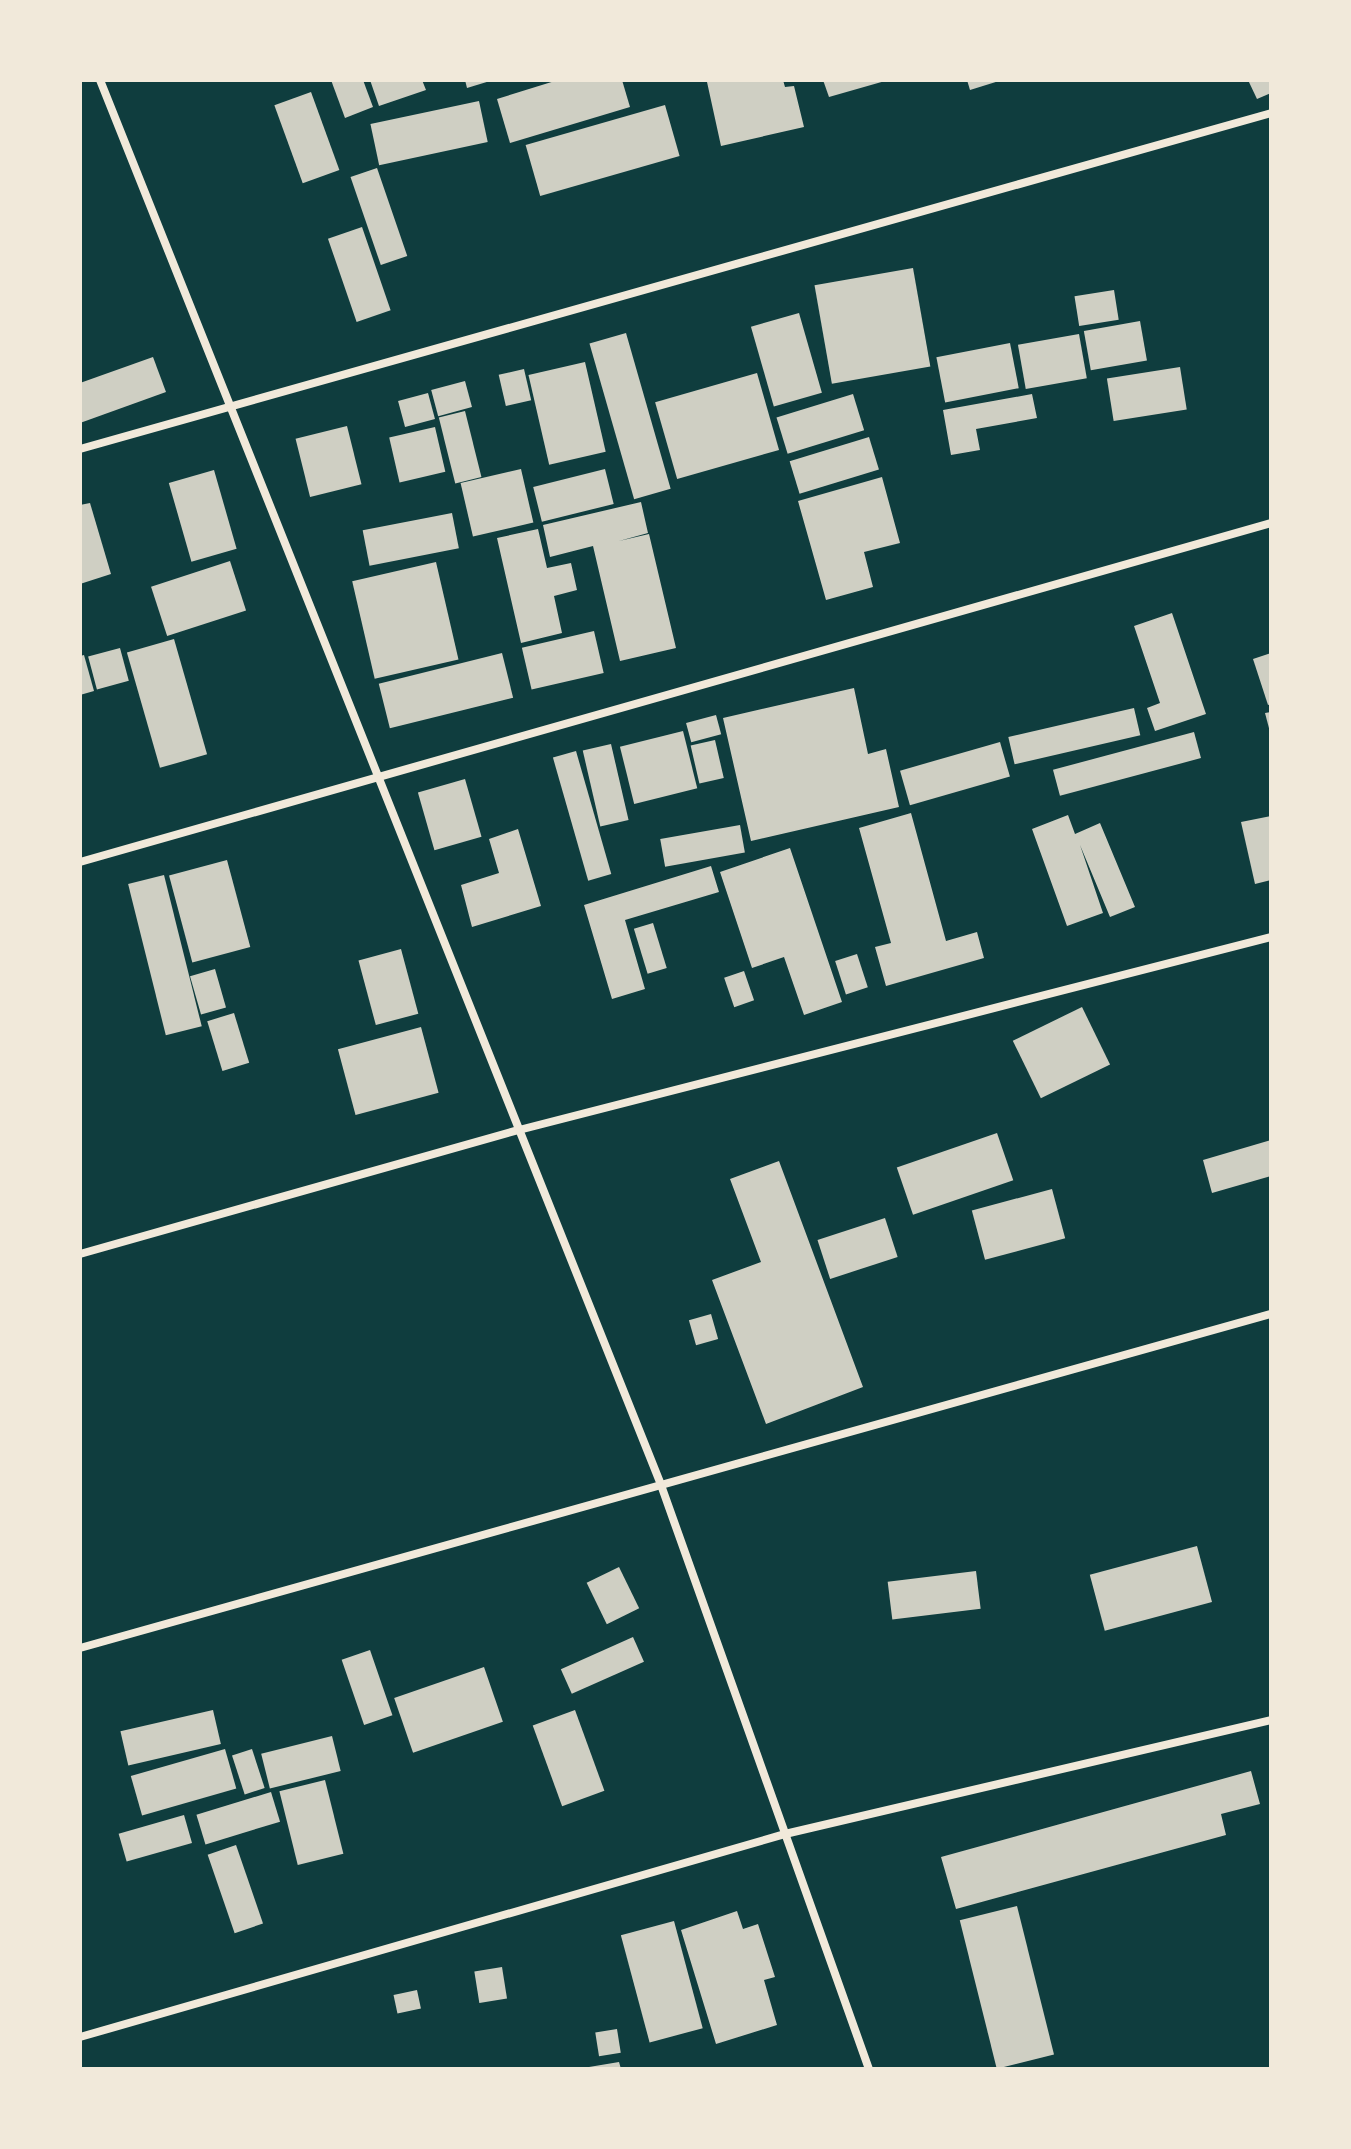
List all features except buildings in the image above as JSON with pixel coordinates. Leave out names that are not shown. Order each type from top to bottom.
[{"type":"street","points":[[100,80],[661,1485],[869,2069]]},
{"type":"street","points":[[80,449],[1271,113]]},
{"type":"street","points":[[80,862],[1271,523]]},
{"type":"street","points":[[80,1254],[519,1130],[1271,937]]},
{"type":"street","points":[[80,1648],[1271,1314]]},
{"type":"street","points":[[80,2037],[785,1834],[1271,1720]]}]
